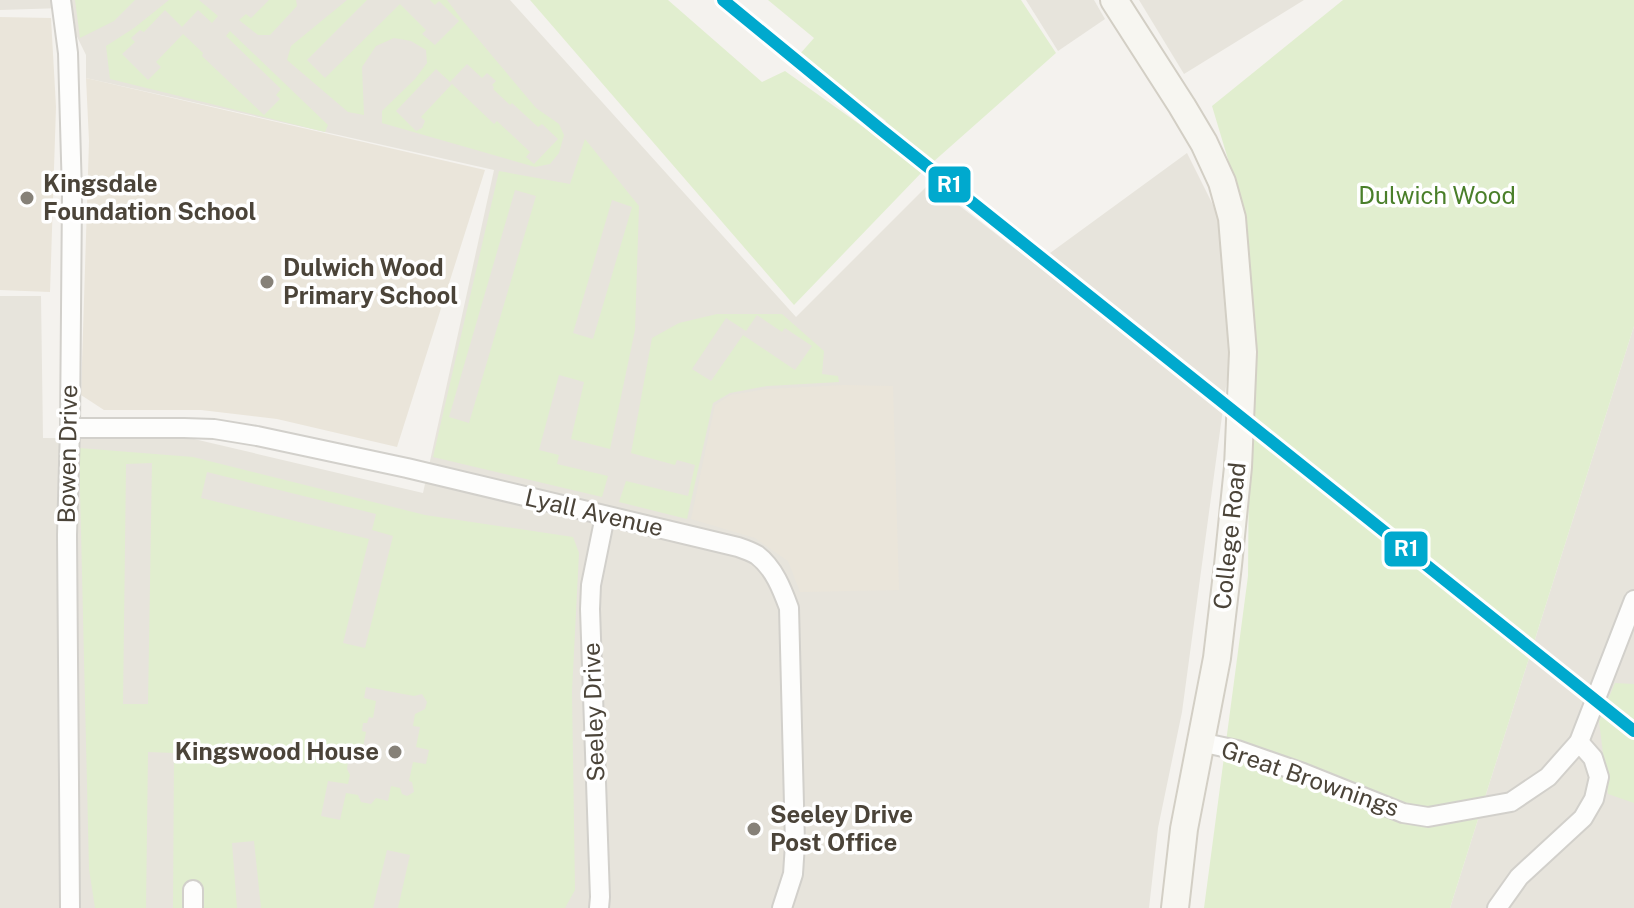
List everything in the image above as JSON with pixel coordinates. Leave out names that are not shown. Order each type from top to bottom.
[{"type":"street","name":"Bowen Drive","points":[[61,0],[68,53],[70,109],[67,535],[70,908]]},
{"type":"street","name":"College Road","points":[[1114,0],[1204,143],[1222,182],[1232,218],[1243,352],[1242,406],[1217,658],[1184,829],[1175,908]]},
{"type":"street","name":"Lyall Avenue","points":[[70,428],[214,429],[257,436],[407,468],[738,547],[757,555],[781,585],[789,608],[796,814],[793,874],[782,908]]},
{"type":"street","name":"Seeley Drive","points":[[599,908],[590,609],[591,585],[605,516]]},
{"type":"street","name":"Great Brownings","points":[[1200,742],[1237,750],[1303,773],[1403,813],[1428,817],[1511,802],[1548,777],[1579,742],[1634,600]]},
{"type":"street","points":[[1497,908],[1519,877],[1583,818],[1594,799],[1599,777],[1593,758],[1579,742]]},
{"type":"shaded area","points":[[0,0],[510,0],[796,317],[930,183],[1035,264],[1187,153],[1221,221],[1230,289],[1230,357],[1182,712],[1158,828],[1149,908],[0,908],[0,296],[41,296],[43,438],[194,439],[423,493],[494,170],[86,78],[86,55],[63,8],[0,10]]},
{"type":"shaded area","points":[[1026,0],[1094,0],[1105,19],[1058,51]]},
{"type":"shaded area","points":[[1139,0],[1304,0],[1184,74]]},
{"type":"shaded area","name":"Kingsdale Foundation School","points":[[0,17],[51,18],[56,107],[50,292],[0,290]]},
{"type":"shaded area","name":"Dulwich Wood Primary School","points":[[86,78],[485,170],[397,447],[277,419],[201,410],[104,410],[81,395],[89,141]]},
{"type":"shaded area","points":[[1634,326],[1634,908],[1450,908]]},
{"type":"shaded area","points":[[893,386],[899,590],[800,592],[788,561],[755,538],[691,519],[715,405],[730,395],[767,389]]},
{"type":"green space","points":[[75,0],[135,0],[114,21],[80,38]]},
{"type":"green space","points":[[169,0],[199,0],[218,16],[212,23],[198,10],[182,27],[165,10],[144,32],[140,30],[131,38],[135,42],[122,54],[148,80],[161,67],[156,62],[183,34],[264,115],[280,99],[276,95],[281,89],[226,36],[230,31],[328,125],[325,132],[110,79],[106,46]]},
{"type":"green space","points":[[269,0],[296,0],[297,6],[270,35],[258,35],[239,20],[246,14],[251,18]]},
{"type":"green space","points":[[347,0],[367,0],[307,60],[325,78],[400,4],[426,30],[422,34],[435,45],[459,21],[439,1],[435,5],[430,0],[447,0],[536,108],[559,124],[564,135],[559,153],[550,164],[535,167],[382,123],[382,111],[427,63],[426,50],[411,41],[394,38],[376,46],[362,67],[364,115],[348,112],[287,60],[291,46]],"holes":[[[467,64],[482,78],[487,73],[496,81],[493,89],[510,105],[512,103],[538,127],[542,124],[558,139],[534,164],[526,157],[530,152],[497,121],[494,124],[452,84],[421,117],[425,121],[422,128],[416,131],[396,111],[436,69],[450,82]]]},
{"type":"green space","points":[[530,0],[668,0],[762,82],[785,71],[876,136],[886,121],[799,55],[814,38],[768,0],[1021,0],[1056,53],[924,170],[794,305]]},
{"type":"green space","name":"Dulwich Wood","points":[[1343,0],[1634,0],[1634,326],[1450,908],[1204,908],[1248,576],[1250,343],[1242,206],[1212,106]]},
{"type":"green space","points":[[585,139],[639,206],[635,330],[610,449],[571,439],[584,382],[559,375],[539,450],[559,455],[557,464],[608,476],[602,497],[433,457],[499,171],[570,184]],"holes":[[[515,190],[536,196],[469,423],[449,417]],[[612,200],[632,207],[593,339],[573,333]]]},
{"type":"green space","points":[[717,314],[782,314],[824,351],[822,374],[838,376],[839,382],[767,386],[730,393],[713,403],[687,519],[619,502],[626,481],[688,496],[695,465],[677,460],[675,465],[631,453],[652,338],[679,323]],"holes":[[[757,315],[782,332],[785,328],[812,346],[795,370],[743,335],[711,381],[692,369],[726,318],[746,331]]]},
{"type":"green space","points":[[79,448],[193,457],[425,515],[573,537],[579,553],[572,691],[575,890],[565,908],[398,908],[410,855],[387,850],[373,908],[261,908],[254,841],[232,843],[237,908],[173,908],[174,753],[148,752],[146,908],[95,908],[89,869]],"holes":[[[152,463],[148,704],[123,704],[126,464]],[[207,472],[376,514],[372,530],[393,536],[365,648],[343,643],[369,539],[201,498]],[[366,687],[414,696],[422,694],[427,702],[425,709],[415,714],[413,726],[420,727],[416,747],[429,750],[426,764],[413,762],[409,781],[414,792],[407,796],[402,794],[400,788],[391,786],[388,801],[376,798],[371,804],[361,802],[358,795],[346,793],[340,820],[321,816],[328,781],[348,784],[348,761],[354,755],[361,757],[366,732],[362,731],[363,723],[367,723],[369,717],[373,718],[376,701],[364,698]]]},
{"type":"green space","points":[[1615,683],[1634,684],[1634,803],[1608,794],[1599,721]]},
{"type":"transit line","name":"R1","points":[[723,0],[1634,731]]},
{"type":"place","name":"Kingsdale Foundation School","points":[[27,198]]},
{"type":"place","name":"Dulwich Wood Primary School","points":[[267,282]]},
{"type":"place","name":"Kingswood House","points":[[395,752]]},
{"type":"place","name":"Seeley Drive Post Office","points":[[754,829]]}]
